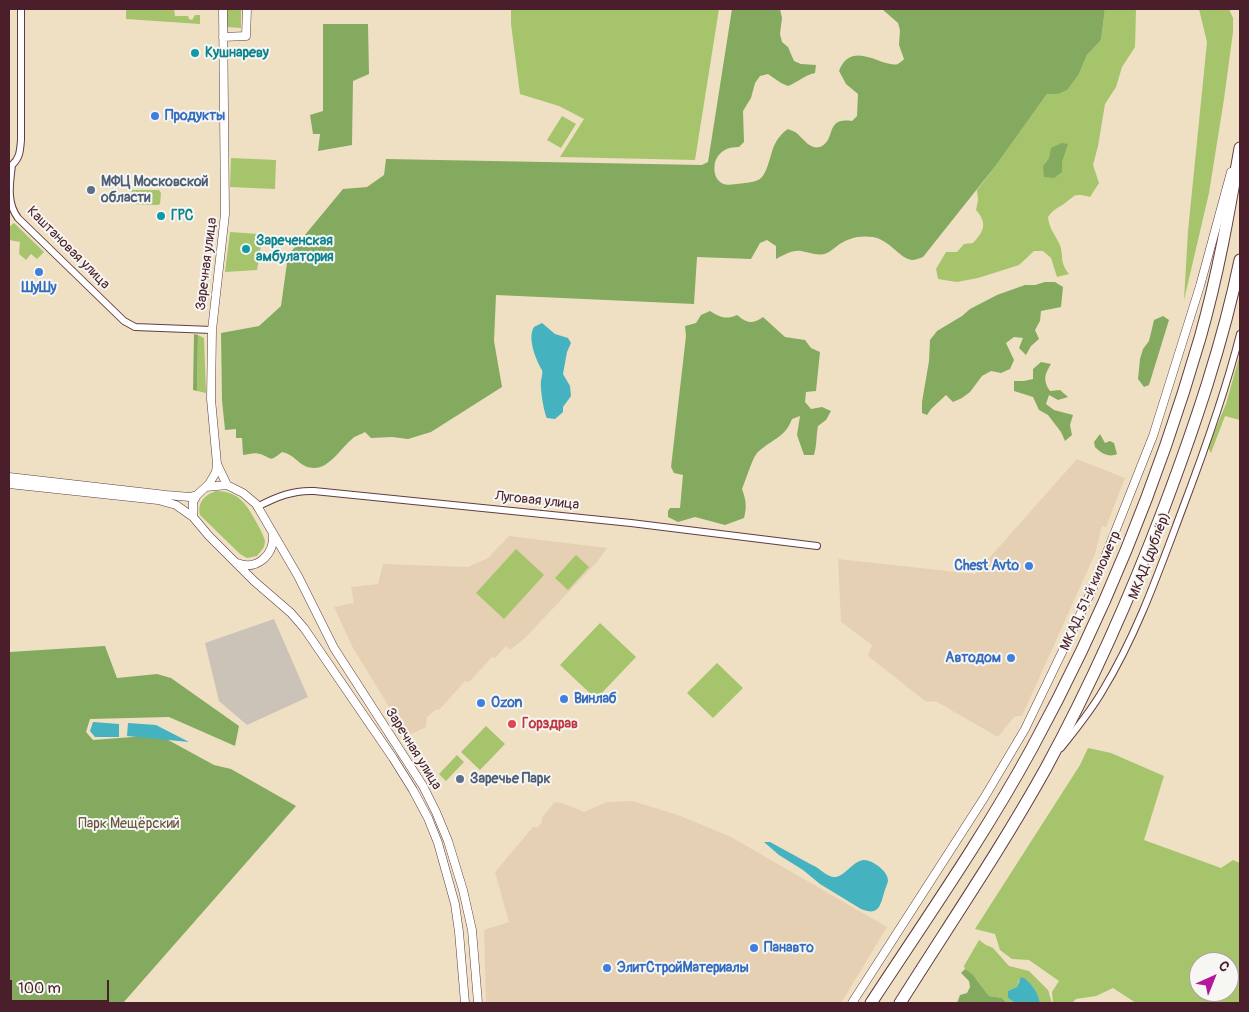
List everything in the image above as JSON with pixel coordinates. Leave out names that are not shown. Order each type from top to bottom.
[{"type":"highway","name":"МКАД, 51-й километр","points":[[871,1003],[999,806],[1072,671],[1107,596],[1166,445],[1200,336],[1225,234],[1240,148]]},
{"type":"highway","points":[[900,1003],[1045,769],[1092,679],[1141,568],[1197,416],[1220,340],[1240,262]]},
{"type":"street","name":"Каштановая улица","points":[[21,9],[21,140],[20,153],[12,165],[10,198],[12,210],[124,321],[134,327],[212,330]]},
{"type":"street","name":"Заречная улица","points":[[223,9],[226,214],[212,330],[211,399],[217,464],[227,485],[243,492],[257,507],[298,576],[334,648],[423,786],[436,812],[448,841],[466,901],[472,930],[478,1000]]},
{"type":"street","points":[[223,37],[246,36],[247,9]]},
{"type":"street","points":[[852,1003],[969,821],[1025,729],[1092,590],[1153,436],[1200,286],[1240,141]]},
{"type":"street","name":"МКАД (дублёр)","points":[[1045,769],[1089,712],[1103,690],[1142,612],[1214,422],[1240,334]]},
{"type":"street","points":[[193,516],[193,502],[216,472],[217,464]]},
{"type":"street","points":[[9,477],[166,495],[190,497],[197,495]]},
{"type":"street","points":[[9,484],[158,500],[176,505],[193,516]]},
{"type":"street","points":[[206,487],[227,485]]},
{"type":"street","name":"Луговая улица","points":[[257,507],[285,494],[314,491],[625,523],[817,546]]},
{"type":"street","name":"Заречная улица","points":[[193,516],[208,536],[254,581],[291,613],[304,628],[414,790],[438,843],[453,896],[459,932],[465,1000]]},
{"type":"street","points":[[235,562],[248,565],[263,560],[272,547],[273,534]]},
{"type":"shaded area","points":[[1077,459],[1125,478],[1106,527],[1102,526],[1095,554],[1022,716],[1015,716],[998,737],[937,702],[925,701],[868,656],[872,645],[841,622],[838,559],[975,574]]},
{"type":"shaded area","points":[[509,536],[607,548],[597,562],[525,638],[510,650],[506,646],[495,658],[492,657],[469,682],[465,681],[440,709],[435,710],[427,717],[426,727],[407,736],[353,648],[334,607],[354,603],[351,587],[378,584],[383,564],[468,567],[488,558]]},
{"type":"shaded area","points":[[274,619],[308,697],[247,725],[219,701],[205,643]]},
{"type":"shaded area","points":[[632,801],[678,815],[731,837],[887,927],[841,1003],[486,1003],[484,930],[509,922],[495,872],[533,827],[538,827],[542,822],[542,817],[555,802],[584,812],[607,802]]},
{"type":"green space","points":[[126,9],[174,9],[175,16],[188,16],[192,20],[195,15],[200,15],[200,24],[126,19]]},
{"type":"green space","points":[[227,9],[241,9],[241,28],[227,27]]},
{"type":"green space","points":[[511,9],[719,9],[695,160],[560,157],[584,119],[559,106],[520,94],[511,24]]},
{"type":"green space","points":[[732,9],[780,9],[782,18],[780,34],[782,42],[788,47],[794,61],[801,64],[816,65],[815,73],[788,86],[768,74],[760,76],[755,83],[751,98],[743,111],[744,142],[739,147],[724,150],[715,162],[717,178],[720,182],[729,185],[756,181],[761,178],[766,170],[775,143],[788,129],[795,132],[810,146],[818,147],[822,146],[829,138],[834,125],[838,122],[852,121],[857,116],[858,94],[846,84],[839,71],[845,61],[859,56],[884,63],[898,64],[904,59],[899,45],[900,30],[898,23],[882,9],[1105,9],[1101,40],[1087,55],[1079,74],[1067,90],[1058,94],[1047,94],[997,164],[923,257],[913,260],[908,259],[885,242],[873,237],[863,236],[845,241],[824,254],[794,251],[776,259],[776,246],[767,240],[760,243],[751,259],[697,257],[694,304],[496,295],[494,341],[502,387],[431,432],[408,439],[392,437],[371,438],[365,432],[352,439],[331,461],[325,465],[312,468],[299,463],[290,455],[282,452],[272,459],[256,453],[243,455],[242,438],[236,438],[236,429],[225,430],[222,400],[221,333],[259,326],[281,306],[287,263],[285,259],[343,189],[367,187],[384,175],[386,159],[702,165],[708,162]]},
{"type":"green space","points":[[1105,9],[1136,9],[1135,47],[1122,67],[1116,87],[1105,104],[1093,165],[1099,183],[1090,197],[1075,196],[1055,209],[1048,217],[1061,247],[1064,265],[1069,274],[1057,277],[1051,258],[1043,251],[1034,251],[1019,265],[978,278],[957,282],[938,279],[936,269],[946,252],[957,252],[964,244],[973,243],[982,230],[982,219],[976,210],[977,190],[1047,94],[1058,94],[1079,74],[1087,55],[1101,40]],"holes":[[[1049,158],[1062,162],[1062,172],[1043,166]]]},
{"type":"green space","points":[[1199,9],[1229,9],[1233,18],[1233,32],[1209,193],[1184,300],[1188,231],[1207,42]]},
{"type":"green space","points":[[323,24],[368,24],[369,74],[353,81],[352,145],[318,151],[320,134],[313,134],[310,115],[323,111]]},
{"type":"green space","points":[[562,116],[576,124],[561,148],[547,140]]},
{"type":"green space","points":[[1062,143],[1068,144],[1062,162],[1062,172],[1054,178],[1044,177],[1043,166],[1049,158],[1051,148]]},
{"type":"green space","points":[[231,158],[276,160],[275,189],[230,187]]},
{"type":"green space","points":[[132,190],[159,190],[161,193],[160,204],[131,204]]},
{"type":"green space","points":[[14,223],[44,252],[37,259],[31,254],[26,260],[19,254],[20,242],[9,240],[9,227]]},
{"type":"green space","points":[[230,232],[258,234],[262,240],[257,270],[225,272]]},
{"type":"green space","points":[[1055,282],[1063,287],[1061,307],[1041,311],[1040,321],[1035,330],[1039,339],[1031,346],[1026,355],[1019,348],[1023,338],[1014,337],[1006,343],[1014,360],[1010,369],[1001,373],[991,371],[982,376],[970,392],[962,398],[953,402],[946,395],[927,415],[922,413],[930,340],[937,331],[970,309],[997,295],[1025,285]]},
{"type":"green space","points":[[710,311],[723,317],[737,315],[750,322],[763,317],[785,337],[805,340],[811,348],[820,352],[816,391],[806,392],[805,402],[811,409],[822,407],[831,411],[826,420],[818,426],[814,455],[804,455],[797,435],[800,416],[792,419],[782,434],[758,452],[751,464],[742,489],[746,504],[744,518],[725,525],[695,517],[678,522],[668,517],[670,508],[680,508],[683,475],[674,473],[671,467],[686,336],[685,326],[696,323],[701,315]]},
{"type":"green space","points":[[1163,316],[1169,320],[1149,385],[1144,387],[1138,379],[1140,359],[1143,349],[1149,341],[1154,320]]},
{"type":"green space","points":[[194,334],[198,335],[197,391],[193,390]]},
{"type":"green space","points":[[198,335],[204,338],[206,393],[197,391]]},
{"type":"green space","points":[[1240,354],[1240,420],[1225,416],[1211,453],[1208,447],[1226,404]]},
{"type":"green space","points":[[1041,362],[1051,364],[1045,378],[1050,391],[1060,390],[1068,397],[1058,400],[1049,395],[1046,404],[1054,410],[1073,415],[1070,425],[1072,435],[1065,441],[1061,432],[1048,415],[1039,410],[1033,397],[1014,391],[1014,381],[1033,379],[1033,369]]},
{"type":"green space","points":[[1100,434],[1105,443],[1110,441],[1114,443],[1117,454],[1105,454],[1095,447],[1094,442]]},
{"type":"green space","points":[[216,491],[230,493],[240,499],[252,514],[265,541],[264,547],[257,556],[247,558],[240,554],[200,515],[199,510],[203,500]]},
{"type":"green space","points":[[516,549],[544,575],[504,619],[476,593]]},
{"type":"green space","points":[[576,555],[589,567],[568,590],[555,578]]},
{"type":"green space","points":[[600,623],[636,657],[596,699],[560,665]]},
{"type":"green space","name":"Парк Мещёрский","points":[[105,646],[117,678],[157,674],[171,678],[239,726],[235,746],[169,717],[90,719],[86,732],[93,740],[159,735],[214,765],[231,769],[296,806],[123,1003],[9,1003],[9,652]]},
{"type":"green space","points":[[717,663],[743,688],[713,718],[687,693]]},
{"type":"green space","points":[[486,726],[505,744],[480,770],[461,752]]},
{"type":"green space","points":[[1088,748],[1111,753],[1164,776],[1144,840],[1221,868],[1233,860],[1240,863],[1240,1003],[1136,1003],[1113,988],[1096,996],[1076,999],[1072,1003],[1053,1003],[1052,992],[1059,981],[1029,960],[1012,959],[1000,950],[995,934],[975,929],[1080,765]]},
{"type":"green space","points":[[457,755],[464,762],[446,781],[439,774]]},
{"type":"green space","points":[[979,940],[993,948],[1009,966],[1029,971],[1048,990],[1052,1003],[1040,1003],[1033,987],[1027,980],[1019,980],[1017,987],[1008,991],[1008,998],[1015,1003],[1007,1003],[1002,998],[989,996],[964,966]]},
{"type":"green space","points":[[965,969],[973,975],[989,996],[1002,998],[1007,1003],[957,1003],[960,995],[967,993],[970,987],[969,981],[961,973]]},
{"type":"water","points":[[542,323],[555,334],[568,338],[571,343],[567,352],[563,374],[570,386],[571,396],[563,407],[563,412],[555,419],[547,418],[546,415],[541,389],[542,370],[535,355],[531,337],[534,327]]},
{"type":"water","points":[[93,722],[119,724],[119,737],[95,737],[90,731]]},
{"type":"water","points":[[128,723],[156,725],[189,742],[127,736]]},
{"type":"water","points":[[764,842],[770,842],[833,877],[840,876],[859,861],[867,860],[875,864],[888,877],[879,906],[875,911],[861,909],[820,884]]},
{"type":"water","points":[[1021,977],[1034,988],[1040,1003],[1015,1003],[1008,998],[1008,991],[1017,987]]},
{"type":"place","name":"Кушнареву","points":[[195,53]]},
{"type":"place","name":"Продукты","points":[[155,116]]},
{"type":"place","name":"МФЦ Московской области","points":[[91,190]]},
{"type":"place","name":"ГРС","points":[[161,216]]},
{"type":"place","name":"Зареченская амбулатория","points":[[246,249]]},
{"type":"place","name":"ШуШу","points":[[39,272]]},
{"type":"place","name":"Chest Avto","points":[[1029,566]]},
{"type":"place","name":"Автодом","points":[[1011,658]]},
{"type":"place","name":"Винлаб","points":[[564,699]]},
{"type":"place","name":"Ozon","points":[[481,703]]},
{"type":"place","name":"Горздрав","points":[[512,724]]},
{"type":"place","name":"Заречье Парк","points":[[460,779]]},
{"type":"place","name":"Панавто","points":[[754,948]]},
{"type":"place","name":"ЭлитСтройМатериалы","points":[[607,968]]}]
